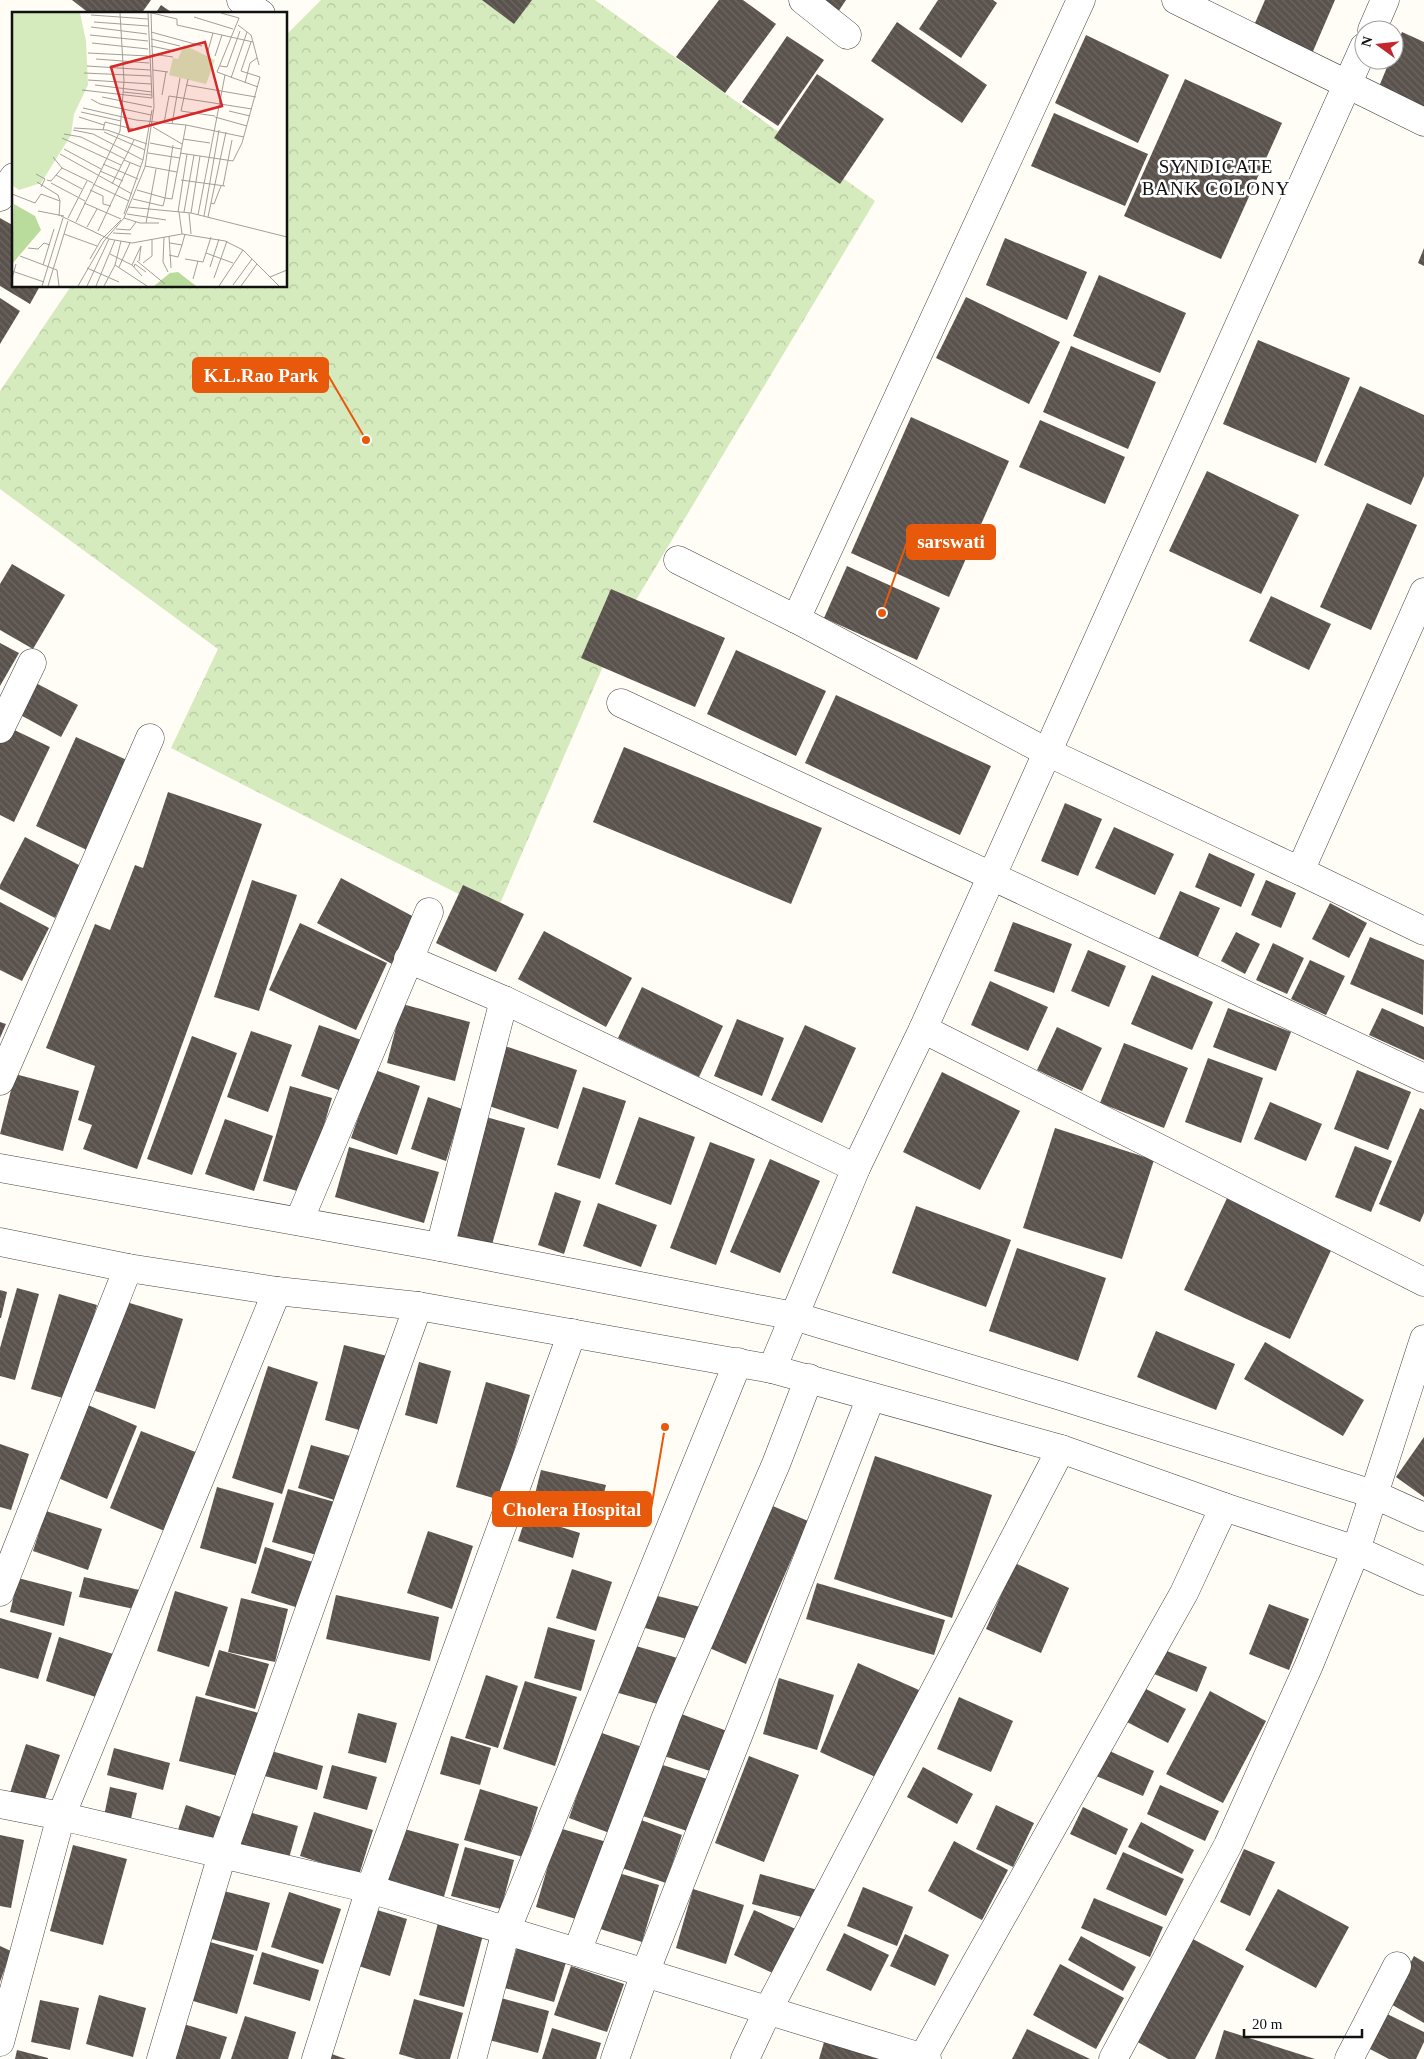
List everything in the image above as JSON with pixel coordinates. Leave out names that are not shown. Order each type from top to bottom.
[{"type":"street","points":[[241,0],[258,12]]},
{"type":"street","points":[[803,0],[847,35]]},
{"type":"street","points":[[796,619],[1082,0]]},
{"type":"street","points":[[1176,0],[1424,122]]},
{"type":"street","points":[[1376,20],[1385,0]]},
{"type":"street","points":[[772,1369],[856,1168],[992,876],[1354,69]]},
{"type":"street","points":[[0,198],[12,180]]},
{"type":"street","points":[[678,560],[796,619],[1047,752],[1424,931]]},
{"type":"street","points":[[1300,871],[1424,592]]},
{"type":"street","points":[[0,729],[32,664]]},
{"type":"street","points":[[621,703],[1424,1078]]},
{"type":"street","points":[[0,1081],[150,738]]},
{"type":"street","points":[[299,1221],[429,912]]},
{"type":"street","points":[[408,960],[504,1000],[856,1168]]},
{"type":"street","points":[[440,1247],[504,1000]]},
{"type":"street","points":[[922,1029],[1424,1282]]},
{"type":"street","points":[[0,1168],[440,1247],[794,1316],[1061,1396],[1373,1494],[1424,1516]]},
{"type":"street","points":[[0,1242],[128,1268],[278,1291],[418,1306],[772,1369],[1061,1449],[1224,1507],[1356,1550],[1424,1581]]},
{"type":"street","points":[[0,1592],[128,1268]]},
{"type":"street","points":[[0,2042],[62,1816],[278,1291]]},
{"type":"street","points":[[161,2059],[222,1855],[418,1306]]},
{"type":"street","points":[[316,2059],[370,1889],[572,1333]]},
{"type":"street","points":[[1113,2059],[1228,1846],[1309,1665],[1356,1550],[1424,1339]]},
{"type":"street","points":[[472,2059],[506,1930],[738,1362]]},
{"type":"street","points":[[577,1952],[666,1717],[776,1464],[809,1378]]},
{"type":"street","points":[[615,2059],[645,1973],[871,1397]]},
{"type":"street","points":[[745,2059],[768,2010],[1061,1449]]},
{"type":"street","points":[[0,1804],[62,1816],[370,1889],[924,2058],[1184,1593],[1224,1507]]},
{"type":"street","points":[[1349,2059],[1396,1966]]},
{"type":"green space","points":[[321,0],[595,0],[875,201],[621,625],[496,913],[171,748],[218,649],[0,489],[0,391],[70,288],[288,288],[288,33]]},
{"type":"building","points":[[72,0],[151,0],[142,12],[87,12]]},
{"type":"building","points":[[482,0],[532,0],[514,24]]},
{"type":"building","points":[[719,0],[743,0],[776,24],[725,93],[676,57]]},
{"type":"building","points":[[821,0],[846,0],[838,12]]},
{"type":"building","points":[[938,0],[993,0],[997,3],[961,58],[919,29]]},
{"type":"building","points":[[1265,0],[1335,0],[1311,56],[1252,30]]},
{"type":"building","points":[[161,5],[171,12],[156,12]]},
{"type":"building","points":[[897,22],[987,85],[962,123],[871,61]]},
{"type":"building","points":[[1404,33],[1424,42],[1424,109],[1378,89],[1386,70],[1404,70]]},
{"type":"building","points":[[1086,35],[1169,75],[1138,143],[1055,103]]},
{"type":"building","points":[[787,36],[824,60],[778,126],[742,102]]},
{"type":"building","points":[[817,74],[884,119],[840,184],[774,138]]},
{"type":"building","points":[[1185,79],[1282,123],[1221,259],[1124,216]]},
{"type":"building","points":[[1054,113],[1148,154],[1125,206],[1031,166]]},
{"type":"building","points":[[0,218],[12,225],[12,288],[39,288],[30,304],[0,286]]},
{"type":"building","points":[[1005,238],[1087,272],[1067,320],[986,285]]},
{"type":"building","points":[[1424,248],[1424,266],[1418,263]]},
{"type":"building","points":[[1099,275],[1186,313],[1160,373],[1073,336]]},
{"type":"building","points":[[966,297],[1060,342],[1029,404],[936,358]]},
{"type":"building","points":[[0,298],[20,311],[0,344]]},
{"type":"building","points":[[1258,340],[1350,378],[1316,463],[1223,424]]},
{"type":"building","points":[[1071,346],[1156,382],[1128,449],[1043,412]]},
{"type":"building","points":[[1360,386],[1424,415],[1424,476],[1411,505],[1324,465]]},
{"type":"building","points":[[911,417],[1009,461],[949,597],[851,553]]},
{"type":"building","points":[[1040,420],[1125,457],[1105,504],[1019,467]]},
{"type":"building","points":[[1207,471],[1299,515],[1261,594],[1169,551]]},
{"type":"building","points":[[1367,503],[1417,525],[1371,630],[1320,607]]},
{"type":"building","points":[[12,564],[65,595],[33,649],[0,630],[0,584]]},
{"type":"building","points":[[847,566],[940,608],[917,660],[824,618]]},
{"type":"building","points":[[611,589],[725,638],[695,707],[581,658]]},
{"type":"building","points":[[1271,596],[1331,624],[1309,670],[1249,641]]},
{"type":"building","points":[[0,643],[19,653],[0,686]]},
{"type":"building","points":[[736,650],[826,691],[796,756],[707,714]]},
{"type":"building","points":[[30,680],[78,705],[61,737],[13,711]]},
{"type":"building","points":[[836,695],[991,766],[960,835],[805,763]]},
{"type":"building","points":[[6,726],[50,747],[14,822],[0,815],[0,739]]},
{"type":"building","points":[[76,737],[129,761],[89,851],[36,826]]},
{"type":"building","points":[[624,747],[822,828],[791,904],[593,822]]},
{"type":"building","points":[[168,792],[262,824],[137,1169],[83,1149],[92,1125],[78,1120],[95,1066],[46,1048],[95,924],[110,930],[135,865],[143,868]]},
{"type":"building","points":[[1065,803],[1102,819],[1078,876],[1041,861]]},
{"type":"building","points":[[1114,827],[1174,854],[1155,895],[1095,868]]},
{"type":"building","points":[[25,837],[81,866],[55,918],[0,889],[0,885]]},
{"type":"building","points":[[1209,853],[1255,874],[1241,907],[1195,887]]},
{"type":"building","points":[[341,878],[416,918],[392,964],[317,923]]},
{"type":"building","points":[[252,880],[297,895],[259,1011],[214,997]]},
{"type":"building","points":[[1266,880],[1296,893],[1281,928],[1251,915]]},
{"type":"building","points":[[463,885],[524,914],[496,972],[436,943]]},
{"type":"building","points":[[1180,891],[1220,908],[1195,963],[1156,945]]},
{"type":"building","points":[[0,902],[49,928],[22,981],[0,970]]},
{"type":"building","points":[[1330,903],[1367,923],[1349,958],[1312,939]]},
{"type":"building","points":[[1013,922],[1072,944],[1054,993],[994,971]]},
{"type":"building","points":[[300,923],[387,963],[356,1030],[269,990]]},
{"type":"building","points":[[544,931],[632,978],[606,1027],[518,979]]},
{"type":"building","points":[[1236,932],[1260,944],[1245,974],[1221,961]]},
{"type":"building","points":[[1370,937],[1424,960],[1423,1015],[1350,984]]},
{"type":"building","points":[[1273,943],[1304,958],[1287,994],[1256,980]]},
{"type":"building","points":[[1088,950],[1126,966],[1109,1007],[1071,991]]},
{"type":"building","points":[[1310,960],[1345,976],[1326,1015],[1291,999]]},
{"type":"building","points":[[1152,975],[1213,1002],[1192,1050],[1131,1024]]},
{"type":"building","points":[[990,981],[1048,1007],[1028,1051],[971,1025]]},
{"type":"building","points":[[642,987],[723,1026],[699,1077],[618,1038]]},
{"type":"building","points":[[402,1004],[470,1022],[455,1081],[387,1063]]},
{"type":"building","points":[[1228,1008],[1291,1032],[1276,1071],[1213,1047]]},
{"type":"building","points":[[1382,1008],[1424,1027],[1424,1060],[1369,1035]]},
{"type":"building","points":[[737,1019],[784,1038],[762,1096],[714,1076]]},
{"type":"building","points":[[0,1022],[6,1024],[0,1038]]},
{"type":"building","points":[[319,1025],[367,1042],[349,1094],[301,1076]]},
{"type":"building","points":[[805,1025],[856,1048],[822,1123],[771,1100]]},
{"type":"building","points":[[1057,1027],[1102,1048],[1082,1091],[1037,1070]]},
{"type":"building","points":[[251,1031],[292,1045],[268,1112],[227,1097]]},
{"type":"building","points":[[192,1036],[237,1053],[192,1175],[147,1159]]},
{"type":"building","points":[[1124,1043],[1188,1068],[1164,1128],[1100,1103]]},
{"type":"building","points":[[502,1045],[577,1070],[558,1129],[483,1104]]},
{"type":"building","points":[[1208,1058],[1263,1078],[1241,1143],[1185,1122]]},
{"type":"building","points":[[375,1070],[420,1086],[397,1155],[351,1138]]},
{"type":"building","points":[[1357,1070],[1411,1092],[1388,1150],[1334,1129]]},
{"type":"building","points":[[942,1072],[1020,1111],[980,1190],[903,1152]]},
{"type":"building","points":[[15,1074],[79,1091],[63,1151],[0,1134]]},
{"type":"building","points":[[290,1086],[332,1098],[304,1193],[263,1181]]},
{"type":"building","points":[[583,1087],[626,1101],[600,1179],[557,1165]]},
{"type":"building","points":[[428,1097],[462,1109],[446,1161],[411,1149]]},
{"type":"building","points":[[1270,1102],[1322,1124],[1306,1161],[1254,1139]]},
{"type":"building","points":[[1420,1108],[1424,1110],[1424,1213],[1420,1222],[1379,1204]]},
{"type":"building","points":[[479,1115],[525,1128],[491,1248],[445,1235]]},
{"type":"building","points":[[639,1117],[695,1137],[671,1205],[615,1184]]},
{"type":"building","points":[[225,1119],[273,1136],[254,1191],[205,1174]]},
{"type":"building","points":[[1055,1128],[1154,1160],[1122,1259],[1023,1228]]},
{"type":"building","points":[[710,1142],[755,1159],[716,1265],[670,1248]]},
{"type":"building","points":[[1355,1146],[1392,1161],[1371,1212],[1335,1197]]},
{"type":"building","points":[[349,1147],[439,1172],[424,1223],[335,1197]]},
{"type":"building","points":[[770,1159],[820,1181],[780,1273],[730,1252]]},
{"type":"building","points":[[555,1192],[581,1201],[564,1254],[538,1245]]},
{"type":"building","points":[[1228,1196],[1334,1244],[1290,1339],[1184,1290]]},
{"type":"building","points":[[598,1203],[657,1225],[641,1267],[583,1246]]},
{"type":"building","points":[[916,1206],[1011,1240],[986,1307],[892,1273]]},
{"type":"building","points":[[1017,1248],[1106,1278],[1078,1361],[989,1331]]},
{"type":"building","points":[[17,1288],[39,1294],[15,1380],[0,1376],[0,1348]]},
{"type":"building","points":[[0,1290],[7,1292],[1,1318],[0,1318]]},
{"type":"building","points":[[59,1294],[97,1305],[70,1400],[31,1389]]},
{"type":"building","points":[[123,1301],[183,1319],[155,1409],[95,1391]]},
{"type":"building","points":[[1156,1331],[1235,1364],[1216,1410],[1137,1377]]},
{"type":"building","points":[[1265,1342],[1364,1400],[1343,1436],[1244,1379]]},
{"type":"building","points":[[344,1345],[387,1356],[366,1432],[325,1420]]},
{"type":"building","points":[[419,1362],[451,1371],[437,1424],[405,1415]]},
{"type":"building","points":[[268,1366],[318,1382],[282,1494],[232,1478]]},
{"type":"building","points":[[486,1382],[530,1395],[500,1500],[456,1487]]},
{"type":"building","points":[[88,1405],[137,1426],[107,1499],[58,1478]]},
{"type":"building","points":[[141,1431],[198,1453],[167,1532],[110,1508]]},
{"type":"building","points":[[1424,1437],[1424,1497],[1396,1477]]},
{"type":"building","points":[[0,1444],[29,1454],[11,1510],[0,1507]]},
{"type":"building","points":[[311,1445],[357,1458],[343,1503],[298,1488]]},
{"type":"building","points":[[875,1456],[992,1495],[952,1618],[834,1579]]},
{"type":"building","points":[[541,1470],[606,1485],[598,1518],[533,1502]]},
{"type":"building","points":[[217,1487],[274,1503],[256,1564],[200,1548]]},
{"type":"building","points":[[288,1489],[335,1502],[320,1556],[272,1542]]},
{"type":"building","points":[[768,1504],[808,1521],[746,1664],[705,1646]]},
{"type":"building","points":[[46,1511],[102,1529],[88,1570],[33,1551]]},
{"type":"building","points":[[526,1516],[580,1533],[573,1558],[518,1541]]},
{"type":"building","points":[[428,1531],[473,1546],[452,1609],[407,1593]]},
{"type":"building","points":[[265,1547],[319,1564],[305,1610],[251,1593]]},
{"type":"building","points":[[1015,1563],[1069,1588],[1041,1653],[986,1629]]},
{"type":"building","points":[[572,1569],[612,1582],[596,1631],[556,1618]]},
{"type":"building","points":[[84,1577],[148,1592],[143,1611],[79,1597]]},
{"type":"building","points":[[18,1578],[72,1592],[64,1626],[10,1612]]},
{"type":"building","points":[[817,1583],[945,1620],[934,1655],[806,1619]]},
{"type":"building","points":[[175,1591],[228,1607],[209,1667],[157,1651]]},
{"type":"building","points":[[336,1595],[439,1617],[430,1661],[326,1639]]},
{"type":"building","points":[[654,1595],[704,1608],[695,1641],[645,1628]]},
{"type":"building","points":[[241,1598],[288,1609],[275,1662],[228,1652]]},
{"type":"building","points":[[1269,1604],[1309,1619],[1289,1670],[1249,1654]]},
{"type":"building","points":[[0,1618],[52,1633],[38,1679],[0,1668]]},
{"type":"building","points":[[548,1627],[595,1640],[581,1691],[534,1678]]},
{"type":"building","points":[[59,1637],[113,1654],[99,1698],[46,1681]]},
{"type":"building","points":[[629,1644],[681,1659],[668,1707],[615,1692]]},
{"type":"building","points":[[1157,1647],[1207,1667],[1197,1692],[1147,1671]]},
{"type":"building","points":[[219,1650],[269,1664],[255,1709],[205,1695]]},
{"type":"building","points":[[858,1663],[919,1690],[880,1779],[820,1752]]},
{"type":"building","points":[[486,1675],[518,1686],[498,1748],[465,1738]]},
{"type":"building","points":[[779,1678],[834,1695],[817,1750],[763,1734]]},
{"type":"building","points":[[525,1681],[577,1697],[555,1766],[503,1749]]},
{"type":"building","points":[[1140,1686],[1186,1709],[1168,1743],[1123,1720]]},
{"type":"building","points":[[1210,1691],[1266,1721],[1223,1803],[1166,1774]]},
{"type":"building","points":[[196,1696],[262,1714],[246,1778],[179,1761]]},
{"type":"building","points":[[959,1697],[1013,1721],[991,1772],[937,1749]]},
{"type":"building","points":[[676,1712],[727,1731],[713,1772],[661,1755]]},
{"type":"building","points":[[358,1713],[397,1723],[386,1763],[348,1753]]},
{"type":"building","points":[[599,1732],[645,1748],[615,1835],[569,1818]]},
{"type":"building","points":[[451,1736],[491,1748],[480,1785],[440,1774]]},
{"type":"building","points":[[26,1744],[60,1755],[41,1811],[8,1799]]},
{"type":"building","points":[[114,1748],[170,1763],[163,1790],[107,1775]]},
{"type":"building","points":[[1105,1749],[1154,1771],[1143,1796],[1094,1775]]},
{"type":"building","points":[[268,1750],[323,1766],[317,1790],[261,1775]]},
{"type":"building","points":[[749,1756],[799,1775],[764,1862],[715,1843]]},
{"type":"building","points":[[650,1761],[707,1779],[690,1832],[634,1813]]},
{"type":"building","points":[[332,1765],[377,1777],[367,1810],[323,1798]]},
{"type":"building","points":[[923,1767],[973,1794],[957,1824],[907,1797]]},
{"type":"building","points":[[1160,1785],[1219,1811],[1205,1841],[1147,1814]]},
{"type":"building","points":[[110,1787],[137,1793],[129,1827],[103,1821]]},
{"type":"building","points":[[480,1789],[538,1807],[523,1857],[464,1840]]},
{"type":"building","points":[[186,1805],[221,1817],[211,1850],[175,1839]]},
{"type":"building","points":[[996,1805],[1034,1823],[1013,1867],[976,1849]]},
{"type":"building","points":[[1083,1807],[1128,1829],[1116,1855],[1070,1834]]},
{"type":"building","points":[[242,1810],[298,1826],[287,1865],[230,1850]]},
{"type":"building","points":[[314,1812],[373,1830],[359,1875],[300,1856]]},
{"type":"building","points":[[633,1817],[682,1835],[666,1883],[616,1866]]},
{"type":"building","points":[[1141,1822],[1194,1850],[1182,1874],[1128,1847]]},
{"type":"building","points":[[397,1827],[459,1844],[443,1900],[382,1883]]},
{"type":"building","points":[[559,1828],[610,1843],[586,1922],[536,1907]]},
{"type":"building","points":[[0,1835],[24,1840],[11,1908],[0,1906]]},
{"type":"building","points":[[954,1841],[1008,1870],[982,1920],[928,1891]]},
{"type":"building","points":[[73,1845],[127,1859],[103,1945],[50,1931]]},
{"type":"building","points":[[465,1847],[514,1860],[501,1909],[451,1896]]},
{"type":"building","points":[[1244,1849],[1275,1862],[1250,1916],[1220,1902]]},
{"type":"building","points":[[1123,1852],[1184,1879],[1166,1916],[1106,1889]]},
{"type":"building","points":[[612,1871],[659,1885],[642,1942],[594,1927]]},
{"type":"building","points":[[760,1874],[821,1891],[813,1920],[752,1904]]},
{"type":"building","points":[[863,1887],[913,1907],[897,1946],[847,1926]]},
{"type":"building","points":[[216,1889],[270,1903],[257,1951],[204,1937]]},
{"type":"building","points":[[693,1889],[744,1905],[726,1964],[676,1948]]},
{"type":"building","points":[[1278,1889],[1349,1927],[1316,1988],[1245,1950]]},
{"type":"building","points":[[289,1892],[341,1909],[323,1964],[271,1947]]},
{"type":"building","points":[[1094,1898],[1163,1927],[1150,1957],[1081,1928]]},
{"type":"building","points":[[367,1907],[407,1919],[390,1976],[349,1963]]},
{"type":"building","points":[[754,1910],[802,1932],[781,1977],[734,1955]]},
{"type":"building","points":[[438,1923],[483,1935],[464,2007],[419,1995]]},
{"type":"building","points":[[844,1933],[889,1955],[871,1991],[826,1970]]},
{"type":"building","points":[[905,1934],[949,1955],[935,1986],[890,1966]]},
{"type":"building","points":[[1081,1936],[1136,1967],[1123,1991],[1068,1960]]},
{"type":"building","points":[[1189,1937],[1244,1966],[1195,2059],[1168,2059],[1134,2040]]},
{"type":"building","points":[[200,1939],[254,1955],[237,2014],[183,1998]]},
{"type":"building","points":[[518,1944],[567,1959],[554,2002],[505,1988]]},
{"type":"building","points":[[0,1946],[11,1951],[0,1982]]},
{"type":"building","points":[[262,1952],[319,1970],[310,2001],[253,1984]]},
{"type":"building","points":[[1414,1956],[1424,1962],[1424,2023],[1389,2003]]},
{"type":"building","points":[[1060,1964],[1124,1998],[1096,2049],[1033,2015]]},
{"type":"building","points":[[571,1966],[624,1984],[607,2032],[554,2015]]},
{"type":"building","points":[[99,1995],[146,2008],[133,2057],[86,2044]]},
{"type":"building","points":[[501,1998],[549,2011],[538,2053],[489,2040]]},
{"type":"building","points":[[414,1999],[463,2013],[450,2059],[416,2059],[399,2054]]},
{"type":"building","points":[[40,2000],[79,2008],[70,2050],[31,2042]]},
{"type":"building","points":[[1383,2012],[1424,2032],[1424,2042],[1416,2059],[1389,2059],[1366,2047]]},
{"type":"building","points":[[245,2016],[296,2032],[288,2059],[231,2059]]},
{"type":"building","points":[[177,2022],[227,2037],[220,2059],[166,2059]]},
{"type":"building","points":[[552,2028],[601,2043],[596,2059],[542,2059]]},
{"type":"building","points":[[1027,2029],[1090,2059],[1012,2059]]},
{"type":"building","points":[[1224,2030],[1315,2059],[1215,2059]]},
{"type":"building","points":[[827,2032],[904,2059],[819,2059]]},
{"type":"building","points":[[17,2050],[48,2058],[48,2059],[15,2059]]},
{"type":"building","points":[[323,2051],[346,2059],[320,2059]]},
{"type":"place","name":"K.L.Rao Park","points":[[366,440]]},
{"type":"place","name":"sarswati","points":[[882,613]]},
{"type":"place","name":"Cholera Hospital","points":[[665,1427]]},
{"type":"district","name":"SYNDICATE BANK COLONY","points":[[1216,177]]}]
